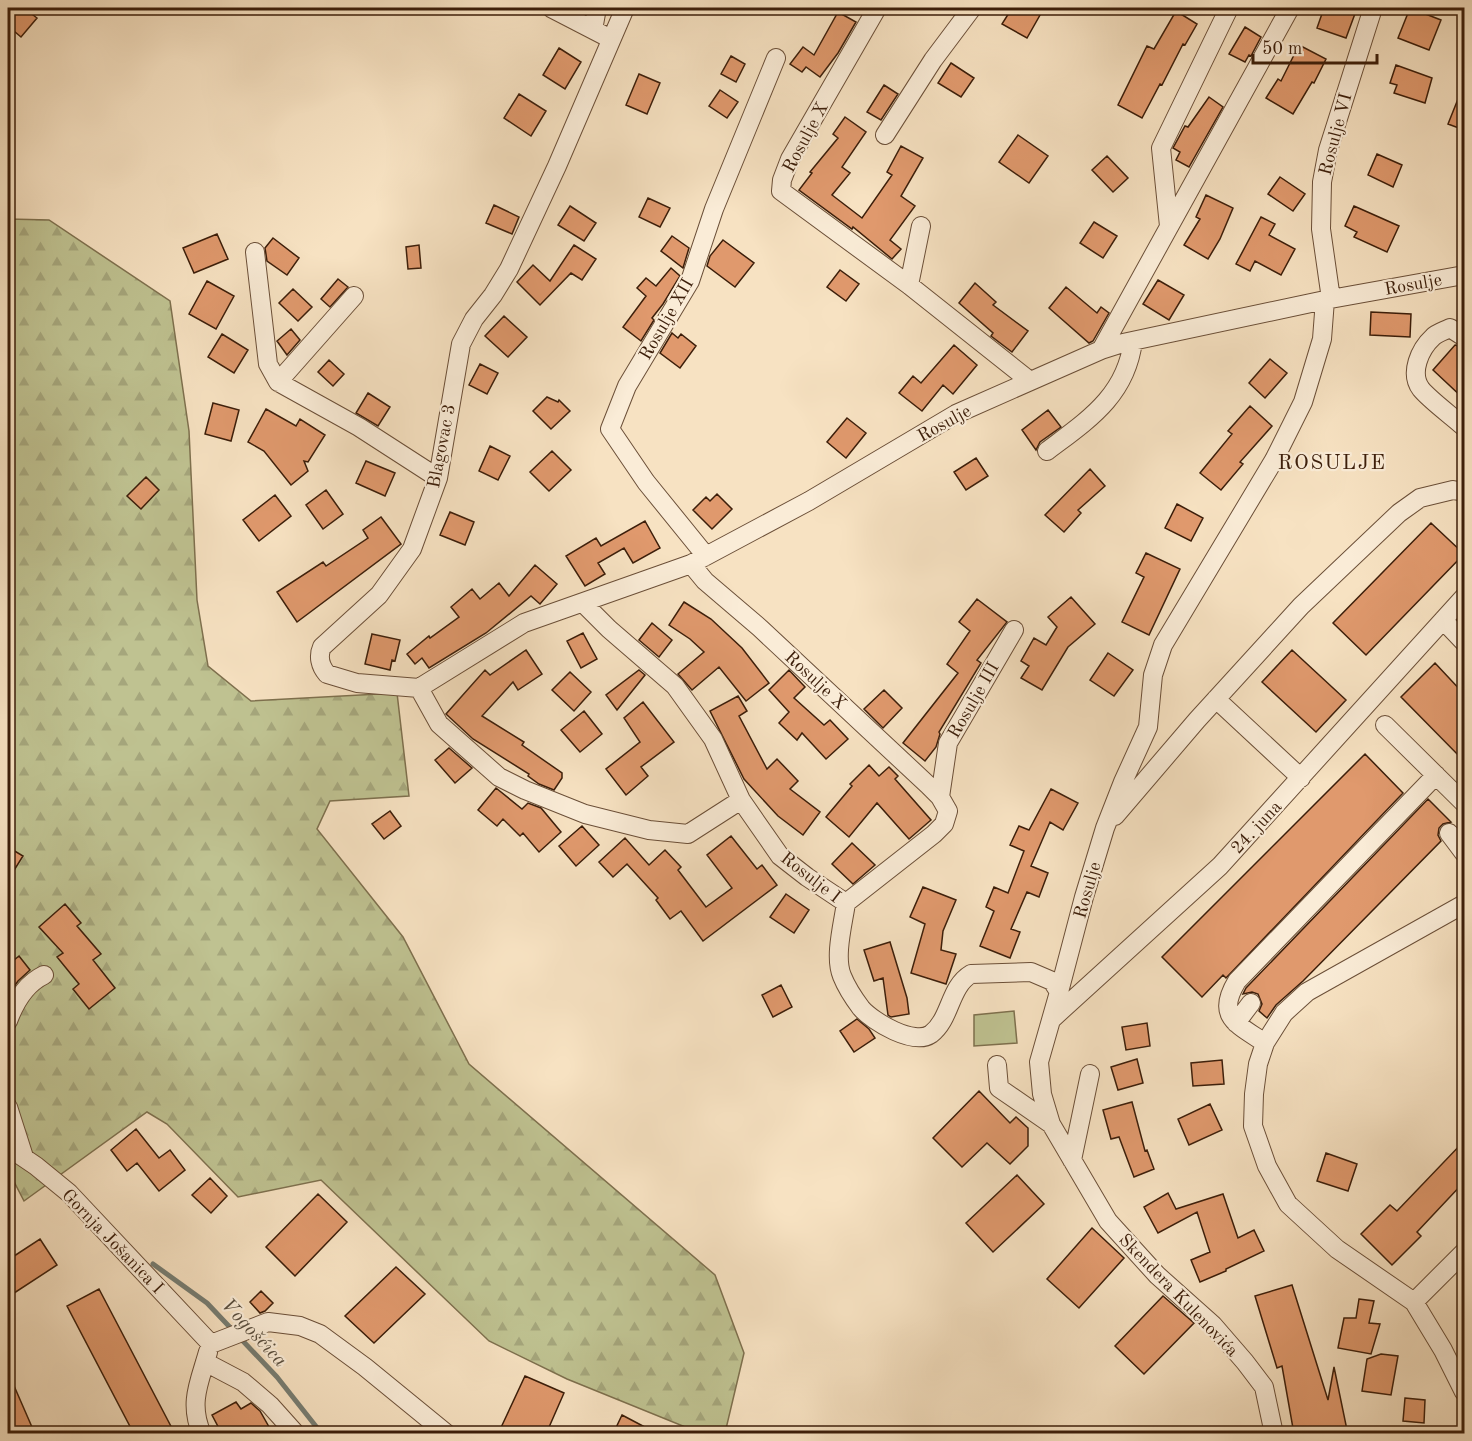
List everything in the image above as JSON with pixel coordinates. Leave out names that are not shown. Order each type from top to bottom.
[{"type":"street","points":[[552,8],[611,39]]},
{"type":"street","points":[[593,30],[597,8]]},
{"type":"street","name":"Blagovac 3","points":[[419,688],[357,683],[327,674],[320,664],[319,652],[322,646],[379,596],[412,549],[438,478],[461,344],[474,320],[509,269],[557,166],[625,8]]},
{"type":"street","name":"Rosulje X","points":[[877,8],[790,159],[782,180],[781,191],[909,285],[1030,381]]},
{"type":"street","points":[[885,135],[933,60],[972,8]]},
{"type":"street","points":[[1169,226],[1161,148],[1229,8]]},
{"type":"street","points":[[1101,350],[1290,8]]},
{"type":"street","name":"Rosulje VI","points":[[1328,299],[1321,229],[1322,182],[1328,150],[1373,8]]},
{"type":"street","name":"Rosulje XII","points":[[699,560],[610,429],[627,386],[690,281],[714,209],[776,58]]},
{"type":"street","points":[[909,285],[921,226]]},
{"type":"street","points":[[255,252],[268,364],[278,382],[359,427],[438,478]]},
{"type":"street","name":"Rosulje","points":[[584,603],[699,560],[809,501],[956,414],[1101,350],[1133,340],[1328,299],[1464,275]]},
{"type":"street","points":[[278,382],[354,296]]},
{"type":"street","name":"Rosulje","points":[[1059,992],[1105,828],[1148,727],[1154,675],[1163,645],[1269,469],[1303,402],[1322,339],[1328,299]]},
{"type":"street","points":[[1464,337],[1450,328],[1434,335],[1426,344],[1416,363],[1416,372],[1421,388],[1464,427]]},
{"type":"street","points":[[1047,452],[1096,414],[1117,388],[1131,355],[1133,340]]},
{"type":"street","points":[[1105,828],[1216,699],[1301,606],[1399,513],[1420,498],[1453,490],[1464,492]]},
{"type":"street","name":"Rosulje X","points":[[699,560],[705,581],[760,627],[940,797]]},
{"type":"street","name":"24. juna","points":[[1053,1018],[1220,866],[1464,597]]},
{"type":"street","points":[[584,603],[524,623],[419,688],[439,724],[499,777],[585,814],[649,830],[688,834],[741,800]]},
{"type":"street","name":"Rosulje I","points":[[584,603],[609,629],[675,686],[713,739],[741,800],[780,856],[846,903],[839,946],[842,975],[862,1009],[896,1033],[922,1038],[931,1034],[943,1021],[952,997],[965,978],[971,974],[1030,972],[1052,981],[1059,992]]},
{"type":"street","points":[[1443,620],[1464,642]]},
{"type":"street","name":"Rosulje III","points":[[846,903],[944,824],[948,812],[940,797],[948,743],[1014,630]]},
{"type":"street","points":[[1216,699],[1301,778]]},
{"type":"street","points":[[1384,725],[1464,803]]},
{"type":"street","points":[[1265,1043],[1236,1023],[1230,1013],[1227,1004],[1237,981],[1414,804],[1437,775]]},
{"type":"street","points":[[1449,833],[1464,853]]},
{"type":"street","points":[[1464,904],[1307,992],[1284,1013],[1265,1043],[1258,1064],[1253,1126],[1267,1166],[1288,1204],[1337,1249],[1414,1302],[1443,1350],[1464,1392]]},
{"type":"street","points":[[8,1021],[15,1001],[35,979],[44,975]]},
{"type":"street","points":[[1053,1018],[1059,992]]},
{"type":"street","points":[[1236,1023],[1251,1003]]},
{"type":"street","name":"Skendera Kulenovića","points":[[1053,1018],[1039,1062],[1042,1094],[1051,1124],[1108,1221],[1157,1275],[1212,1325],[1264,1387],[1275,1434]]},
{"type":"street","name":"Skendera Kulenovića","points":[[998,1065],[999,1088],[1051,1124]]},
{"type":"street","points":[[1072,1160],[1090,1074]]},
{"type":"street","points":[[8,1107],[24,1157]]},
{"type":"street","name":"Gornja Jošanica I","points":[[8,1147],[69,1193],[216,1342]]},
{"type":"street","points":[[1414,1302],[1464,1252]]},
{"type":"street","points":[[197,1432],[194,1414],[201,1374],[216,1342],[268,1322],[300,1326],[320,1334],[365,1367],[447,1434]]},
{"type":"street","points":[[206,1362],[243,1382],[270,1405],[296,1434]]},
{"type":"green space","points":[[8,219],[49,220],[170,301],[189,431],[197,600],[208,666],[251,701],[397,693],[409,796],[330,801],[317,829],[403,937],[469,1064],[715,1275],[744,1353],[725,1433],[700,1433],[567,1379],[489,1341],[321,1180],[238,1197],[167,1124],[147,1112],[24,1201],[8,1170]]},
{"type":"green space","points":[[1014,1011],[1017,1043],[974,1046],[974,1015]]},
{"type":"building","points":[[8,8],[24,8],[37,18],[21,37],[8,26]]},
{"type":"building","points":[[1012,8],[1044,8],[1027,38],[1002,24]]},
{"type":"building","points":[[1324,8],[1346,8],[1356,11],[1346,38],[1317,28]]},
{"type":"building","points":[[1410,8],[1441,20],[1429,50],[1398,38]]},
{"type":"building","points":[[1176,11],[1197,24],[1185,45],[1183,44],[1142,118],[1118,105],[1147,46],[1154,49]]},
{"type":"building","points":[[838,12],[856,22],[838,53],[820,77],[806,67],[802,72],[790,64],[803,47],[814,55]]},
{"type":"building","points":[[1245,27],[1261,37],[1251,56],[1249,55],[1245,62],[1229,54]]},
{"type":"building","points":[[1299,45],[1326,59],[1314,83],[1312,82],[1293,114],[1266,98],[1278,79],[1281,81]]},
{"type":"building","points":[[559,48],[581,62],[565,89],[543,75]]},
{"type":"building","points":[[731,56],[745,64],[736,82],[721,74]]},
{"type":"building","points":[[951,63],[974,78],[961,97],[938,83]]},
{"type":"building","points":[[1396,65],[1432,78],[1425,103],[1394,93],[1397,85],[1390,83]]},
{"type":"building","points":[[639,74],[660,83],[647,114],[626,105]]},
{"type":"building","points":[[1464,84],[1464,130],[1448,124]]},
{"type":"building","points":[[884,85],[898,94],[881,120],[867,112]]},
{"type":"building","points":[[720,90],[738,102],[727,118],[709,106]]},
{"type":"building","points":[[519,94],[546,111],[531,136],[504,118]]},
{"type":"building","points":[[1209,97],[1223,107],[1189,167],[1176,160],[1180,152],[1173,148],[1185,126],[1188,127]]},
{"type":"building","points":[[845,117],[866,132],[842,167],[850,173],[832,195],[862,218],[892,175],[887,172],[901,146],[923,158],[901,196],[915,206],[890,240],[901,249],[892,259],[853,227],[852,229],[799,190],[812,173],[810,172],[838,138],[833,134]]},
{"type":"building","points":[[1018,135],[1048,156],[1029,183],[999,162]]},
{"type":"building","points":[[1377,154],[1402,165],[1393,187],[1368,175]]},
{"type":"building","points":[[1107,156],[1128,178],[1113,192],[1092,170]]},
{"type":"building","points":[[1280,177],[1305,194],[1293,211],[1268,194]]},
{"type":"building","points":[[1206,195],[1233,208],[1220,239],[1208,259],[1184,245],[1200,219],[1196,217]]},
{"type":"building","points":[[648,198],[670,208],[660,227],[639,217]]},
{"type":"building","points":[[494,205],[519,217],[512,234],[486,223]]},
{"type":"building","points":[[570,206],[596,223],[584,241],[558,225]]},
{"type":"building","points":[[1354,206],[1399,226],[1387,252],[1354,237],[1357,232],[1345,226]]},
{"type":"building","points":[[1261,217],[1275,224],[1269,235],[1295,249],[1281,275],[1255,261],[1250,271],[1236,264]]},
{"type":"building","points":[[1094,222],[1117,236],[1103,258],[1080,243]]},
{"type":"building","points":[[217,234],[228,259],[194,273],[183,248]]},
{"type":"building","points":[[672,236],[689,248],[683,268],[661,251]]},
{"type":"building","points":[[273,238],[299,258],[287,275],[267,261],[265,248]]},
{"type":"building","points":[[723,240],[754,263],[735,287],[707,266],[710,256]]},
{"type":"building","points":[[419,245],[421,268],[408,269],[406,247]]},
{"type":"building","points":[[574,245],[596,259],[582,280],[571,273],[540,305],[517,282],[533,265],[550,281]]},
{"type":"building","points":[[671,268],[680,276],[652,318],[654,320],[641,341],[623,327],[646,296],[637,288],[646,278],[656,286]]},
{"type":"building","points":[[840,270],[859,284],[846,301],[827,287]]},
{"type":"building","points":[[338,279],[348,287],[330,307],[321,299]]},
{"type":"building","points":[[1158,280],[1184,295],[1169,320],[1143,304]]},
{"type":"building","points":[[207,281],[234,296],[216,329],[189,314]]},
{"type":"building","points":[[975,283],[996,302],[993,305],[1028,331],[1012,352],[991,336],[993,333],[959,303]]},
{"type":"building","points":[[1066,287],[1097,313],[1101,307],[1109,313],[1093,341],[1089,343],[1049,308]]},
{"type":"building","points":[[293,289],[312,307],[298,321],[279,303]]},
{"type":"building","points":[[1371,312],[1411,314],[1410,337],[1370,335]]},
{"type":"building","points":[[504,316],[527,337],[508,357],[485,336]]},
{"type":"building","points":[[291,329],[300,340],[287,355],[277,341]]},
{"type":"building","points":[[672,333],[678,338],[681,334],[696,346],[680,368],[660,353]]},
{"type":"building","points":[[222,334],[248,350],[234,373],[208,357]]},
{"type":"building","points":[[954,345],[977,365],[953,394],[943,385],[922,411],[899,393],[913,376],[921,383]]},
{"type":"building","points":[[1455,345],[1464,348],[1464,399],[1433,370]]},
{"type":"building","points":[[1270,359],[1287,373],[1265,398],[1249,383]]},
{"type":"building","points":[[329,360],[344,374],[333,386],[318,372]]},
{"type":"building","points":[[480,364],[498,373],[487,394],[469,385]]},
{"type":"building","points":[[368,393],[390,407],[378,426],[356,413]]},
{"type":"building","points":[[547,397],[558,402],[559,400],[570,411],[551,429],[533,411]]},
{"type":"building","points":[[213,403],[239,410],[231,441],[205,434]]},
{"type":"building","points":[[1250,406],[1272,426],[1240,462],[1243,464],[1221,490],[1200,473],[1232,434],[1228,431]]},
{"type":"building","points":[[266,409],[296,426],[300,419],[325,435],[308,462],[304,461],[308,471],[291,485],[264,451],[248,442]]},
{"type":"building","points":[[1048,410],[1061,427],[1040,442],[1036,450],[1022,430]]},
{"type":"building","points":[[847,418],[866,433],[846,458],[827,442]]},
{"type":"building","points":[[490,446],[510,456],[498,480],[479,471]]},
{"type":"building","points":[[552,451],[571,470],[549,491],[530,472]]},
{"type":"building","points":[[976,458],[988,476],[966,490],[954,472]]},
{"type":"building","points":[[366,461],[395,473],[385,496],[356,483]]},
{"type":"building","points":[[1090,469],[1105,486],[1078,510],[1081,513],[1064,532],[1045,515]]},
{"type":"building","points":[[146,477],[159,490],[141,509],[127,496]]},
{"type":"building","points":[[326,490],[343,514],[323,529],[306,505]]},
{"type":"building","points":[[717,494],[732,509],[712,529],[693,510],[706,497],[710,501]]},
{"type":"building","points":[[275,495],[291,516],[259,541],[243,520]]},
{"type":"building","points":[[1177,504],[1203,518],[1191,541],[1165,528]]},
{"type":"building","points":[[450,512],[474,522],[465,545],[440,535]]},
{"type":"building","points":[[381,517],[401,544],[297,622],[277,592],[323,562],[326,566],[368,538],[363,530]]},
{"type":"building","points":[[645,521],[660,548],[633,563],[624,548],[598,563],[605,574],[585,586],[566,556],[596,538],[601,546]]},
{"type":"building","points":[[1431,523],[1464,554],[1366,655],[1333,623]]},
{"type":"building","points":[[1146,553],[1180,569],[1149,635],[1122,622],[1144,577],[1136,573]]},
{"type":"building","points":[[535,565],[557,584],[540,604],[531,596],[486,633],[429,668],[422,658],[415,664],[407,654],[429,636],[430,638],[459,617],[451,607],[472,589],[480,599],[499,583],[509,596]]},
{"type":"building","points":[[1071,597],[1095,624],[1068,647],[1042,690],[1021,678],[1029,666],[1021,661],[1034,638],[1046,645],[1057,627],[1048,617]]},
{"type":"building","points":[[977,599],[1007,622],[977,660],[981,663],[939,732],[936,747],[925,761],[903,743],[958,673],[947,664],[970,631],[959,622]]},
{"type":"building","points":[[684,602],[711,619],[742,648],[769,683],[746,701],[719,667],[692,690],[678,674],[704,652],[669,625]]},
{"type":"building","points":[[652,623],[672,640],[659,657],[639,640]]},
{"type":"building","points":[[583,633],[597,659],[581,668],[567,641]]},
{"type":"building","points":[[372,634],[400,640],[395,661],[392,660],[390,670],[365,664]]},
{"type":"building","points":[[526,650],[542,674],[518,690],[513,682],[482,716],[524,742],[522,745],[562,773],[562,778],[554,790],[539,784],[528,776],[529,774],[473,739],[446,714],[485,670],[490,675]]},
{"type":"building","points":[[1292,650],[1346,700],[1316,732],[1262,682]]},
{"type":"building","points":[[1108,653],[1133,670],[1114,696],[1090,680]]},
{"type":"building","points":[[1435,663],[1464,694],[1464,761],[1401,697]]},
{"type":"building","points":[[639,670],[645,675],[617,710],[606,695]]},
{"type":"building","points":[[789,670],[805,687],[794,698],[824,725],[830,720],[848,739],[826,759],[802,733],[797,740],[779,723],[789,712],[769,690]]},
{"type":"building","points":[[570,672],[591,692],[574,711],[552,690]]},
{"type":"building","points":[[884,690],[902,708],[883,728],[864,709]]},
{"type":"building","points":[[738,696],[747,711],[739,716],[767,769],[777,759],[798,781],[790,789],[820,812],[803,835],[778,816],[744,779],[710,711]]},
{"type":"building","points":[[643,702],[674,742],[641,767],[648,776],[626,795],[606,769],[640,742],[624,718]]},
{"type":"building","points":[[584,711],[602,734],[580,752],[561,730]]},
{"type":"building","points":[[449,748],[472,768],[455,783],[435,760]]},
{"type":"building","points":[[1365,754],[1403,793],[1226,978],[1223,975],[1202,997],[1162,957]]},
{"type":"building","points":[[869,765],[879,776],[889,767],[898,776],[895,779],[931,820],[909,839],[877,803],[849,837],[826,817],[852,786],[850,784]]},
{"type":"building","points":[[496,788],[522,809],[528,803],[541,808],[561,832],[539,852],[523,833],[520,836],[503,819],[497,826],[478,810]]},
{"type":"building","points":[[1051,789],[1078,803],[1063,830],[1050,822],[1031,866],[1048,873],[1039,897],[1027,892],[1011,929],[1020,932],[1010,958],[980,946],[994,911],[986,907],[994,887],[1008,893],[1024,851],[1010,845],[1019,826],[1029,830]]},
{"type":"building","points":[[1428,799],[1451,822],[1439,828],[1438,835],[1441,841],[1303,981],[1276,1005],[1267,1018],[1259,1011],[1262,1004],[1258,994],[1252,992],[1243,994],[1246,988]]},
{"type":"building","points":[[390,811],[401,826],[384,839],[372,824]]},
{"type":"building","points":[[582,826],[599,845],[576,866],[559,846]]},
{"type":"building","points":[[731,836],[757,869],[762,865],[777,885],[703,941],[681,911],[670,919],[656,900],[658,898],[627,864],[613,877],[599,862],[625,838],[649,865],[665,850],[681,867],[678,870],[706,907],[732,888],[707,855]]},
{"type":"building","points":[[852,843],[875,865],[853,884],[832,864]]},
{"type":"building","points":[[8,847],[23,856],[8,880]]},
{"type":"building","points":[[923,887],[956,900],[943,931],[941,950],[956,954],[946,984],[911,973],[925,924],[910,917]]},
{"type":"building","points":[[786,894],[809,910],[794,933],[770,917]]},
{"type":"building","points":[[65,904],[81,923],[77,926],[101,954],[93,960],[115,988],[89,1009],[73,989],[79,984],[57,957],[63,953],[39,927]]},
{"type":"building","points":[[890,942],[907,998],[909,1014],[891,1017],[888,1015],[883,978],[874,981],[864,950]]},
{"type":"building","points":[[19,956],[30,970],[8,995],[8,965]]},
{"type":"building","points":[[781,985],[792,1007],[773,1017],[762,995]]},
{"type":"building","points":[[857,1019],[869,1029],[875,1038],[854,1052],[840,1031]]},
{"type":"building","points":[[1147,1023],[1150,1046],[1126,1050],[1122,1027]]},
{"type":"building","points":[[1137,1059],[1143,1083],[1118,1090],[1111,1067]]},
{"type":"building","points":[[1222,1060],[1224,1084],[1193,1086],[1191,1063]]},
{"type":"building","points":[[979,1091],[1010,1123],[1016,1117],[1028,1128],[1028,1146],[1010,1164],[987,1143],[962,1167],[933,1138]]},
{"type":"building","points":[[1132,1102],[1145,1151],[1147,1150],[1154,1169],[1134,1177],[1119,1137],[1111,1139],[1103,1110]]},
{"type":"building","points":[[1210,1104],[1222,1130],[1189,1145],[1178,1119]]},
{"type":"building","points":[[136,1129],[159,1158],[170,1150],[185,1170],[159,1191],[137,1163],[127,1171],[111,1150]]},
{"type":"building","points":[[1464,1141],[1464,1182],[1417,1232],[1421,1236],[1392,1265],[1361,1234],[1390,1205],[1397,1211]]},
{"type":"building","points":[[1326,1153],[1357,1164],[1348,1191],[1317,1181]]},
{"type":"building","points":[[1017,1175],[1044,1204],[993,1252],[966,1223]]},
{"type":"building","points":[[210,1178],[227,1196],[211,1213],[192,1195]]},
{"type":"building","points":[[1168,1193],[1176,1209],[1223,1194],[1238,1238],[1254,1230],[1264,1251],[1200,1282],[1191,1260],[1210,1252],[1197,1212],[1158,1233],[1144,1207]]},
{"type":"building","points":[[318,1194],[347,1222],[295,1276],[266,1247]]},
{"type":"building","points":[[1092,1228],[1124,1258],[1079,1308],[1047,1279]]},
{"type":"building","points":[[40,1239],[57,1265],[8,1297],[8,1260]]},
{"type":"building","points":[[396,1267],[425,1294],[374,1343],[345,1316]]},
{"type":"building","points":[[1292,1285],[1328,1400],[1334,1367],[1346,1434],[1294,1434],[1282,1366],[1277,1368],[1255,1296]]},
{"type":"building","points":[[99,1289],[175,1434],[134,1434],[67,1306]]},
{"type":"building","points":[[261,1291],[273,1303],[260,1313],[250,1302]]},
{"type":"building","points":[[1163,1296],[1194,1323],[1144,1374],[1115,1346]]},
{"type":"building","points":[[1359,1299],[1374,1301],[1369,1323],[1380,1324],[1371,1354],[1338,1348],[1344,1318],[1356,1318]]},
{"type":"building","points":[[1381,1354],[1398,1356],[1391,1395],[1362,1391],[1367,1359]]},
{"type":"building","points":[[8,1372],[35,1434],[8,1434]]},
{"type":"building","points":[[525,1376],[564,1393],[546,1434],[498,1434]]},
{"type":"building","points":[[1405,1398],[1425,1400],[1424,1423],[1403,1421]]},
{"type":"building","points":[[236,1402],[241,1409],[251,1403],[260,1411],[273,1434],[222,1434],[212,1415]]},
{"type":"building","points":[[622,1415],[658,1434],[613,1434]]},
{"type":"waterway","name":"Vogošćica","points":[[153,1264],[207,1303],[277,1377],[322,1434]]},
{"type":"district","name":"ROSULJE","points":[[1332,462]]}]
